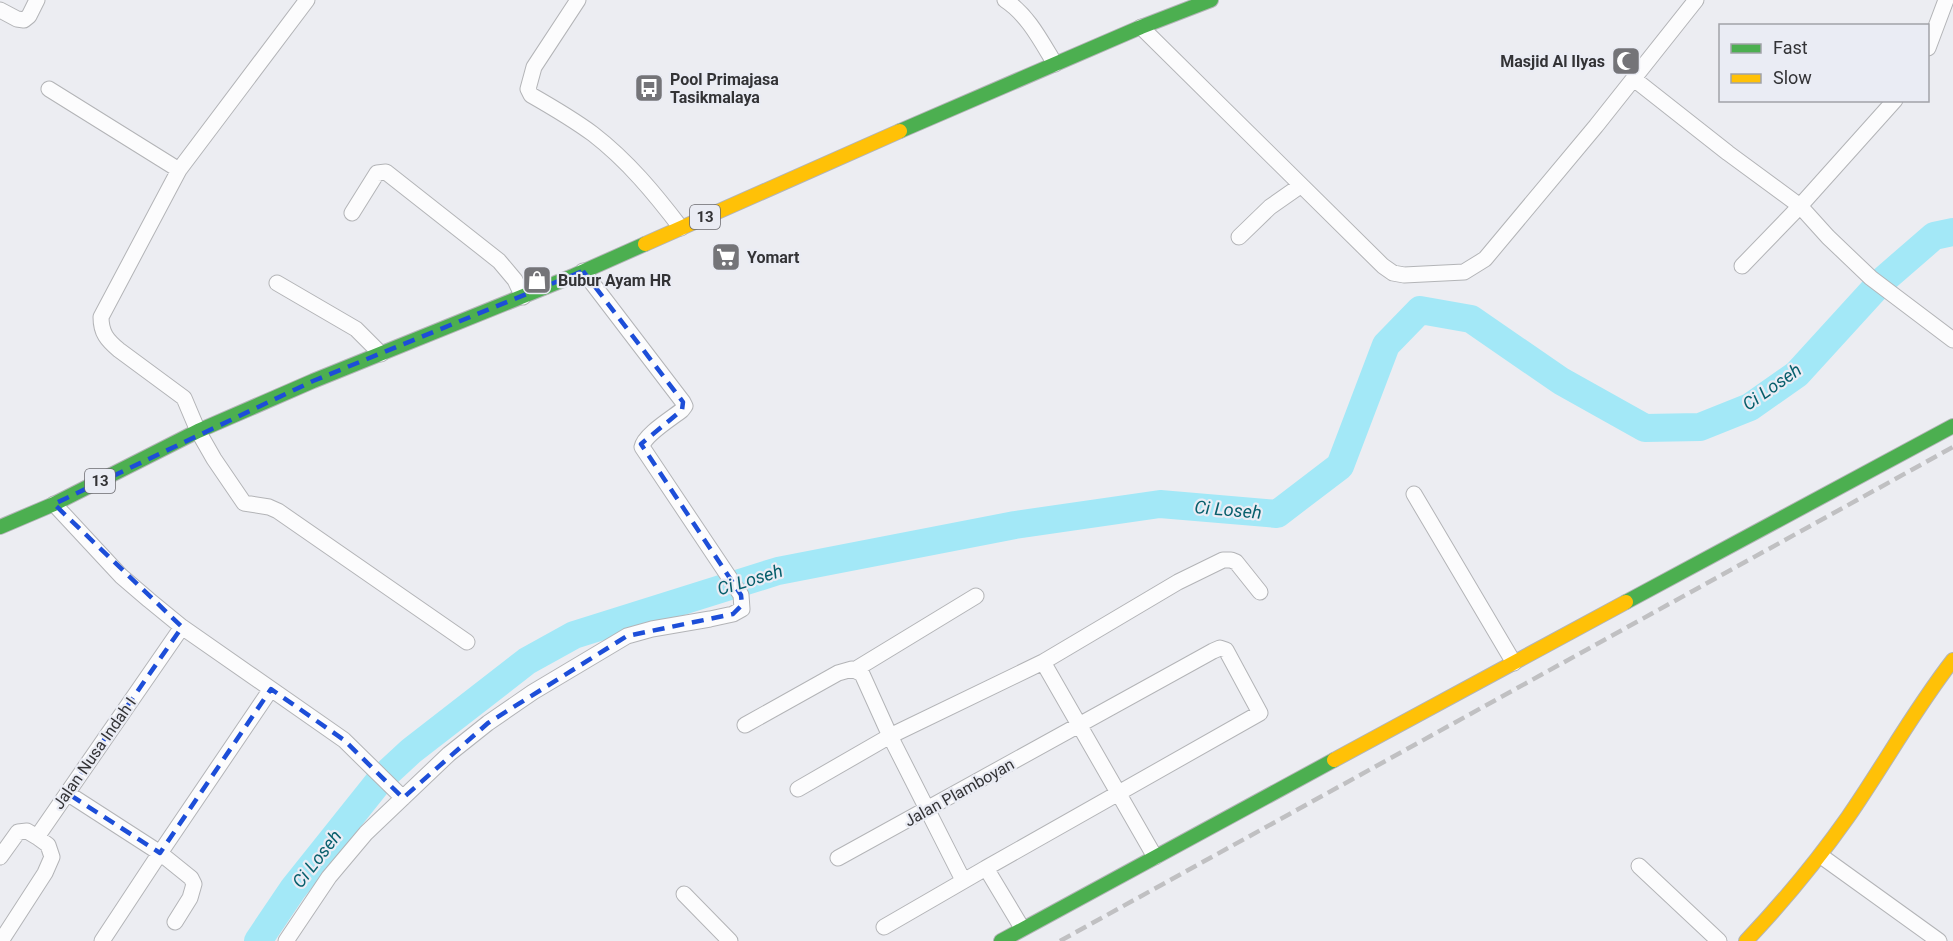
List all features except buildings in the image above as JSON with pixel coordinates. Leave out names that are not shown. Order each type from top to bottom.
[{"type":"main road","name":"13","points":[[0,527],[54,504],[198,431],[313,381],[523,297],[1055,64],[1211,0]]},
{"type":"main road","points":[[1002,941],[1022,928],[1953,426]]},
{"type":"main road","points":[[1746,941],[1779,907],[1821,856],[1938,678],[1953,660]]},
{"type":"street","points":[[0,10],[17,20],[24,20],[29,16],[38,0]]},
{"type":"street","points":[[307,0],[179,170],[101,317],[101,329],[109,342],[180,394],[187,404],[198,431],[230,485],[244,503],[270,507],[278,511],[468,642]]},
{"type":"street","points":[[579,0],[534,67],[528,89],[531,94],[609,147],[649,187],[681,228]]},
{"type":"street","points":[[1141,27],[1383,266],[1393,273],[1404,275],[1464,272],[1485,259],[1634,79],[1696,0]]},
{"type":"street","points":[[1929,45],[1946,0]]},
{"type":"street","points":[[1014,2],[1055,64]]},
{"type":"street","points":[[1634,79],[1800,206],[1828,237],[1871,278],[1953,340]]},
{"type":"street","points":[[49,89],[179,170]]},
{"type":"street","points":[[1742,266],[1800,206],[1893,102]]},
{"type":"street","points":[[352,213],[378,173],[386,172],[498,261],[515,280],[523,297]]},
{"type":"street","points":[[1239,237],[1270,207],[1300,186]]},
{"type":"street","points":[[286,941],[329,877],[366,832],[449,754],[533,692],[627,636],[646,630],[700,621],[742,609],[741,596],[642,447],[648,436],[685,406],[583,271]]},
{"type":"street","points":[[278,283],[356,329],[381,354]]},
{"type":"street","points":[[1414,494],[1514,663]]},
{"type":"street","points":[[54,504],[121,576],[182,627],[344,740],[403,798]]},
{"type":"street","points":[[798,789],[890,736],[1042,662],[1178,582],[1223,560],[1236,562],[1260,592]]},
{"type":"street","points":[[745,725],[838,673],[856,669],[976,596]]},
{"type":"street","name":"Jalan Nusa Indah I","points":[[37,837],[182,627]]},
{"type":"street","name":"Jalan Plamboyan","points":[[838,858],[927,811],[1213,651],[1220,648],[1226,650],[1260,713],[1118,794]]},
{"type":"street","points":[[1042,662],[1155,857]]},
{"type":"street","points":[[856,669],[862,674],[890,736],[963,880]]},
{"type":"street","points":[[102,941],[271,689]]},
{"type":"street","points":[[67,793],[160,853],[191,878],[194,884],[190,898],[175,922]]},
{"type":"street","points":[[884,927],[963,880],[1118,794]]},
{"type":"street","points":[[0,857],[18,832],[27,831],[48,845],[52,857],[45,873],[2,941]]},
{"type":"street","points":[[1821,856],[1939,941]]},
{"type":"street","points":[[1639,866],[1719,941]]},
{"type":"street","points":[[986,868],[1022,928]]},
{"type":"street","points":[[684,894],[730,941]]},
{"type":"highlighted area","points":[[583,271],[683,402],[682,410],[641,444],[741,595],[742,605],[733,614],[627,636],[488,723],[403,798],[344,740],[271,689],[160,853],[67,793],[182,627],[54,504],[313,381]]},
{"type":"waterway","name":"Ci Loseh","points":[[384,776],[411,751],[527,661],[574,635],[778,571],[1015,525],[1160,504],[1277,514],[1340,466],[1386,345],[1420,310],[1471,319],[1561,381],[1645,428],[1700,427],[1750,407],[1797,374],[1881,282],[1934,236],[1953,232]]},
{"type":"waterway","name":"Ci Loseh","points":[[258,941],[293,889],[380,780]]},
{"type":"railway","points":[[1060,941],[1953,447]]},
{"type":"traffic: fast","points":[[900,131],[1141,27],[1211,0]]},
{"type":"traffic: fast","points":[[0,527],[54,504],[198,431],[645,244]]},
{"type":"traffic: fast","points":[[1626,602],[1953,426]]},
{"type":"traffic: fast","points":[[1001,941],[1334,760]]},
{"type":"traffic: slow","points":[[645,244],[900,131]]},
{"type":"traffic: slow","points":[[1334,760],[1626,602]]},
{"type":"traffic: slow","points":[[1746,941],[1799,881],[1836,833],[1925,698],[1953,660]]},
{"type":"place","name":"Masjid Al Ilyas","points":[[1626,61]]},
{"type":"place","name":"Pool Primajasa Tasikmalaya","points":[[649,88]]},
{"type":"place","name":"Yomart","points":[[726,257]]},
{"type":"place","name":"Bubur Ayam HR","points":[[537,280]]}]
